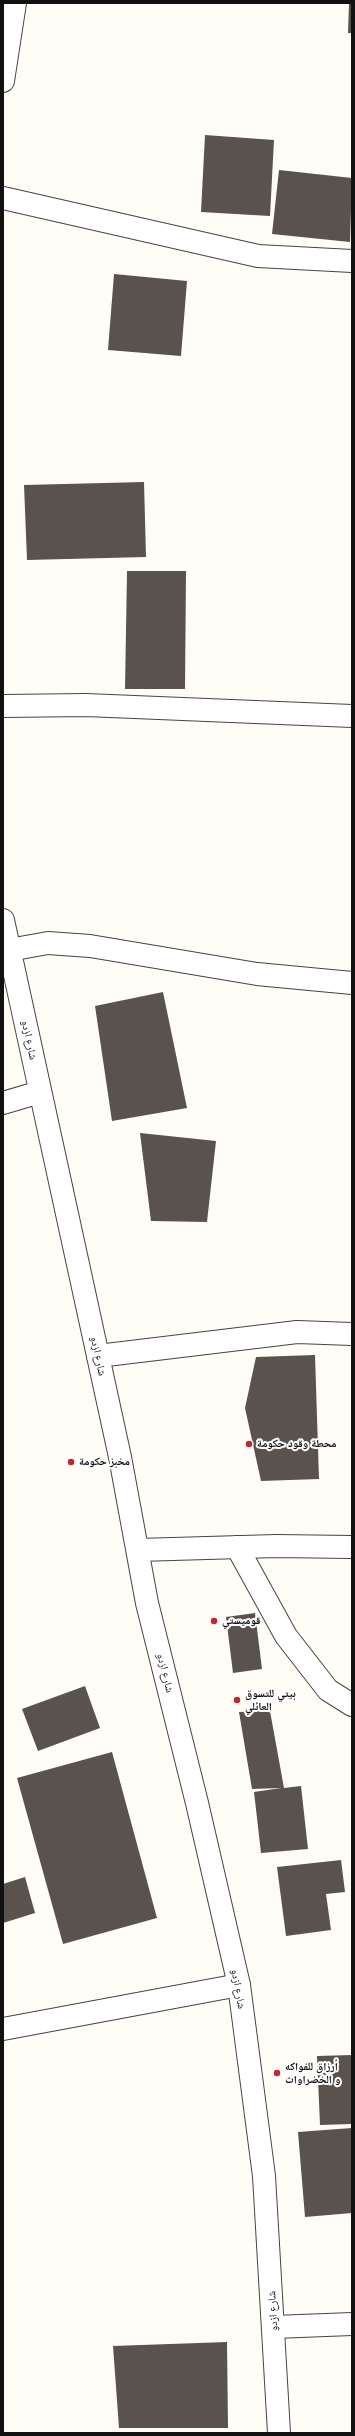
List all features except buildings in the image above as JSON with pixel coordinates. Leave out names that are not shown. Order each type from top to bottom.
[{"type":"street","points":[[3,81],[15,3]]},
{"type":"street","points":[[3,198],[258,256],[352,262]]},
{"type":"street","points":[[3,706],[86,705],[352,716]]},
{"type":"street","name":"شارع ازدو","points":[[3,920],[98,1356],[138,1550],[147,1603],[197,1803],[239,1985],[264,2176],[279,2433]]},
{"type":"street","points":[[9,950],[48,943],[90,946],[257,974],[352,983]]},
{"type":"street","points":[[3,1103],[40,1092]]},
{"type":"street","points":[[98,1356],[297,1332],[352,1334]]},
{"type":"street","points":[[237,1547],[286,1636],[328,1690],[352,1705]]},
{"type":"street","points":[[138,1550],[237,1547],[352,1548]]},
{"type":"street","points":[[3,2029],[239,1985]]},
{"type":"street","points":[[274,2327],[352,2324]]},
{"type":"place","name":"محطة وقود حكومة","points":[[249,1444]]},
{"type":"place","name":"مخبز حكومة","points":[[71,1462]]},
{"type":"place","name":"قوميستي","points":[[214,1621]]},
{"type":"place","name":"بيتي للتسوق العائلي","points":[[237,1700]]},
{"type":"place","name":"أرزاق للفواكه و الخضراوات","points":[[277,2073]]}]
